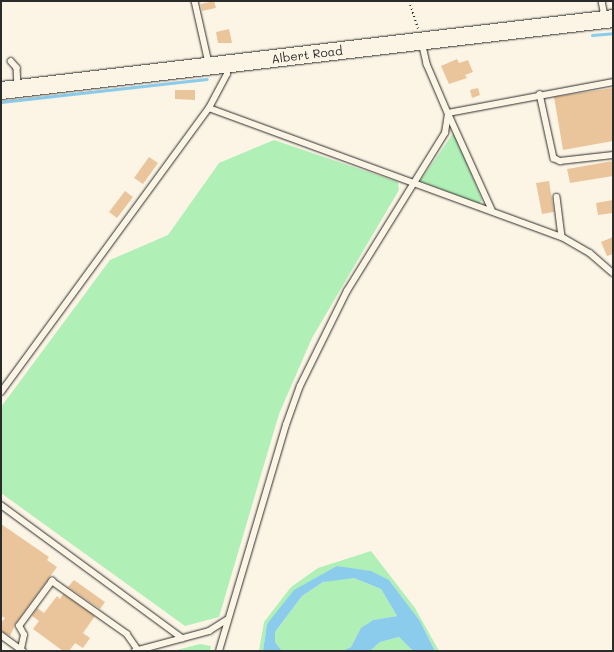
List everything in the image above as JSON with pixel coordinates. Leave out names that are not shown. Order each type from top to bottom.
[{"type":"main road","name":"Albert Road","points":[[1,90],[609,19]]},
{"type":"lane","points":[[195,1],[209,66]]},
{"type":"lane","points":[[602,1],[609,19]]},
{"type":"lane","points":[[422,41],[427,64],[492,210]]},
{"type":"lane","points":[[10,60],[17,68],[18,88]]},
{"type":"lane","points":[[1,392],[209,108],[227,74],[226,64]]},
{"type":"lane","points":[[448,113],[540,94],[613,82]]},
{"type":"lane","points":[[540,94],[554,158],[560,161],[613,155]]},
{"type":"lane","points":[[209,108],[412,183],[492,210],[562,237],[590,253],[613,272]]},
{"type":"lane","points":[[219,651],[286,425],[300,386],[330,322],[412,183],[445,133],[448,113]]},
{"type":"lane","points":[[556,197],[562,237]]},
{"type":"lane","points":[[1,505],[182,638]]},
{"type":"lane","points":[[1,635],[22,650],[24,635],[19,626],[52,581],[127,634],[136,651],[218,627],[228,619]]},
{"type":"path","points":[[409,1],[422,41]]},
{"type":"green space","points":[[454,132],[482,200],[479,204],[420,181]]},
{"type":"green space","points":[[274,140],[398,182],[399,190],[312,338],[279,414],[219,617],[185,626],[1,493],[1,407],[110,260],[168,235],[219,163]]},
{"type":"green space","points":[[371,551],[415,608],[439,651],[435,651],[420,621],[389,580],[338,566],[267,624],[263,651],[259,651],[264,622],[291,587],[318,568]]},
{"type":"green space","points":[[342,578],[354,578],[381,589],[397,616],[373,620],[361,629],[351,647],[342,651],[282,651],[275,642],[275,632],[302,596],[323,582]]},
{"type":"green space","points":[[399,637],[413,651],[370,651],[380,642]]},
{"type":"green space","points":[[200,644],[211,646],[210,651],[173,651]]},
{"type":"water","points":[[337,566],[371,571],[389,580],[420,621],[435,651],[413,651],[399,637],[380,642],[370,651],[342,651],[351,647],[361,628],[373,620],[397,616],[381,589],[354,578],[323,582],[302,596],[275,632],[275,642],[282,651],[263,651],[267,624],[294,590]]},
{"type":"building","points":[[214,1],[216,8],[202,11],[201,4]]},
{"type":"building","points":[[229,29],[232,43],[218,43],[216,32]]},
{"type":"building","points":[[457,59],[459,63],[468,60],[473,72],[465,75],[467,78],[449,84],[441,66]]},
{"type":"building","points":[[478,88],[480,95],[472,98],[470,90]]},
{"type":"building","points":[[613,88],[613,141],[563,150],[554,97]]},
{"type":"building","points":[[175,90],[195,90],[195,100],[175,99]]},
{"type":"building","points":[[149,157],[158,163],[143,184],[134,178]]},
{"type":"building","points":[[613,161],[613,176],[570,183],[567,169]]},
{"type":"building","points":[[549,181],[554,212],[542,214],[536,183]]},
{"type":"building","points":[[125,191],[133,197],[117,218],[109,212]]},
{"type":"building","points":[[613,200],[613,213],[598,215],[596,203]]},
{"type":"building","points":[[613,237],[613,254],[607,256],[601,242]]},
{"type":"building","points":[[1,524],[49,557],[47,560],[57,567],[16,623],[10,636],[1,631],[1,623],[5,618],[1,616]]},
{"type":"building","points":[[74,580],[105,602],[100,609],[68,587]]},
{"type":"building","points":[[63,594],[95,616],[83,633],[90,638],[83,648],[75,643],[69,651],[63,651],[33,629],[39,621],[32,616],[37,608],[44,613],[57,596],[60,599]]},
{"type":"waterway","points":[[592,35],[613,33]]},
{"type":"waterway","points":[[1,102],[207,79]]}]
